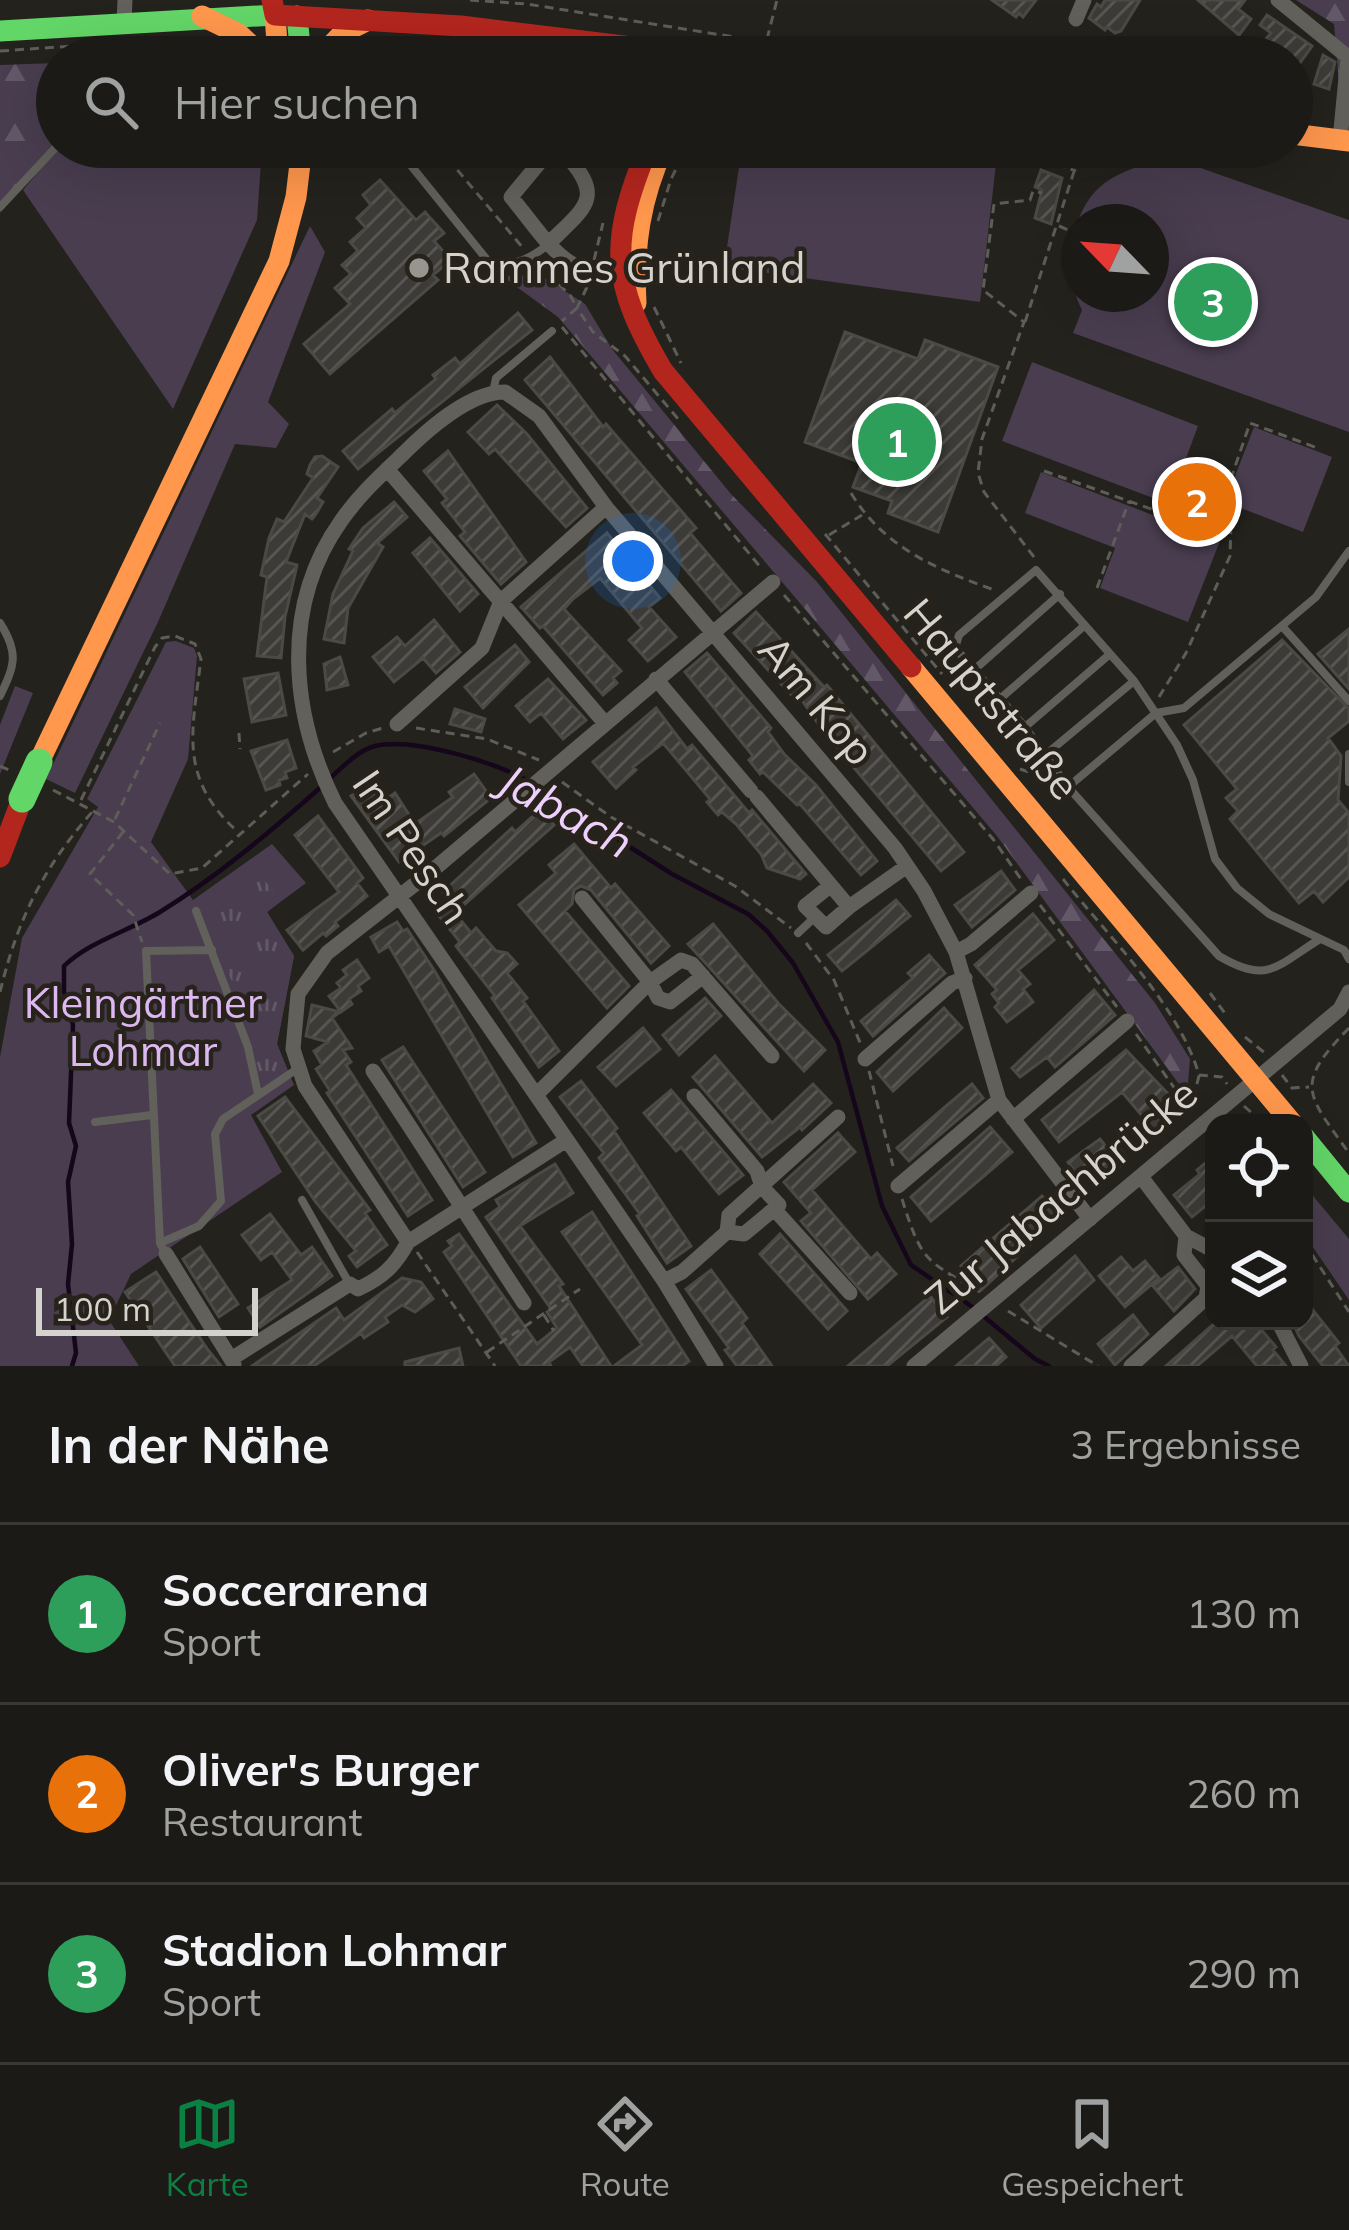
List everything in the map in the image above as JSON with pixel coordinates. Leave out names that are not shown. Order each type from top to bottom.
[{"type":"main road","points":[[205,30],[226,0]]},
{"type":"main road","points":[[338,0],[364,33]]},
{"type":"main road","points":[[205,30],[284,8],[364,33]]},
{"type":"main road","points":[[0,31],[124,11],[241,36]]},
{"type":"main road","points":[[340,36],[344,32],[411,36]]},
{"type":"main road","points":[[1313,136],[1345,140]]},
{"type":"main road","points":[[0,857],[18,780],[251,285],[272,226],[281,168]]},
{"type":"main road","points":[[18,780],[278,261],[299,168]]},
{"type":"main road","points":[[640,168],[625,207],[618,245],[626,276],[646,314]]},
{"type":"main road","points":[[626,276],[646,231],[646,188],[655,168]]},
{"type":"main road","name":"Hauptstraße","points":[[646,314],[651,352],[679,394],[1264,1073],[1287,1114]]},
{"type":"main road","points":[[1313,1148],[1349,1192]]},
{"type":"street","points":[[1076,19],[1084,0]]},
{"type":"street","points":[[1278,0],[1348,57],[1345,140]]},
{"type":"street","points":[[535,168],[511,197],[566,264],[591,276],[626,276]]},
{"type":"street","points":[[549,243],[578,215],[589,194],[587,178],[578,168]]},
{"type":"street","points":[[397,724],[482,648],[501,601],[606,507],[539,416],[505,392],[493,392]]},
{"type":"street","name":"Im Pesch","points":[[493,392],[418,439],[366,488],[338,525],[311,580],[297,639],[299,701],[318,770],[329,791],[664,1281],[716,1366]]},
{"type":"street","points":[[387,469],[604,722]]},
{"type":"street","name":"Am Kop","points":[[606,507],[907,866],[956,952],[999,1100],[1090,1219]]},
{"type":"street","points":[[407,1242],[328,1125],[298,1068],[293,1049],[298,994],[327,953],[773,582]]},
{"type":"street","points":[[656,679],[849,907]]},
{"type":"street","points":[[830,886],[805,905],[826,927],[907,866]]},
{"type":"street","points":[[956,952],[1031,893]]},
{"type":"street","points":[[582,898],[658,998],[670,1002],[703,976]]},
{"type":"street","points":[[536,1096],[650,982],[681,960],[703,976],[772,1056]]},
{"type":"street","points":[[866,1059],[952,983],[965,978]]},
{"type":"street","name":"Zur Jabachbrücke","points":[[914,1366],[1340,1010],[1349,992]]},
{"type":"street","points":[[1013,1119],[1127,1021]]},
{"type":"street","points":[[373,1071],[524,1303]]},
{"type":"street","points":[[694,1096],[779,1205],[744,1234],[727,1232]]},
{"type":"street","points":[[898,1186],[999,1100]]},
{"type":"street","points":[[664,1281],[682,1272],[727,1232],[729,1215],[838,1117]]},
{"type":"street","points":[[163,1249],[233,1363],[350,1284],[358,1289],[380,1279],[397,1262],[407,1242],[566,1141]]},
{"type":"street","points":[[1142,1178],[1186,1236],[1205,1246]]},
{"type":"street","points":[[774,1209],[850,1293]]},
{"type":"street","points":[[1186,1236],[1184,1255],[1205,1282]]},
{"type":"street","points":[[1131,1366],[1205,1299]]},
{"type":"street","points":[[1283,1330],[1301,1366]]},
{"type":"lane","points":[[0,207],[36,168]]},
{"type":"lane","points":[[413,168],[488,261],[501,266],[531,258],[549,243]]},
{"type":"lane","points":[[493,392],[496,378],[555,327]]},
{"type":"lane","points":[[1068,787],[1156,713],[1184,708],[1282,626],[1316,597],[1349,550]]},
{"type":"lane","points":[[1320,939],[1267,972],[1244,971],[1219,956],[1058,776],[1025,727],[955,648],[959,635],[1036,570],[1134,681],[1156,713],[1193,780],[1215,859],[1237,888],[1269,914],[1344,950],[1349,959]]},
{"type":"lane","points":[[972,668],[1060,594]]},
{"type":"lane","points":[[0,622],[12,642],[14,658],[0,696]]},
{"type":"lane","points":[[1001,698],[1084,626]]},
{"type":"lane","points":[[1282,626],[1349,701]]},
{"type":"lane","points":[[1025,727],[1110,654]]},
{"type":"lane","points":[[1044,756],[1134,681]]},
{"type":"lane","points":[[1349,754],[1349,782]]},
{"type":"lane","points":[[196,911],[248,1047],[257,1094]]},
{"type":"lane","points":[[798,933],[816,916]]},
{"type":"lane","points":[[212,950],[146,951],[163,1249],[199,1226],[221,1201],[214,1134],[223,1119],[298,1068]]},
{"type":"lane","points":[[95,1122],[152,1115]]},
{"type":"lane","points":[[302,1200],[350,1284]]},
{"type":"path","points":[[470,0],[527,4],[729,36]]},
{"type":"path","points":[[768,36],[777,0]]},
{"type":"path","points":[[162,36],[205,30]]},
{"type":"path","points":[[364,33],[377,36]]},
{"type":"path","points":[[0,51],[36,49]]},
{"type":"path","points":[[456,168],[531,258],[570,295],[578,308],[555,327],[993,839],[1190,1110],[1199,1075]]},
{"type":"path","points":[[646,231],[676,168]]},
{"type":"path","points":[[1068,168],[1076,171]]},
{"type":"path","points":[[1036,570],[1037,562],[984,492],[978,473],[982,439],[1077,168]]},
{"type":"path","points":[[1024,322],[983,290],[994,204],[1030,200],[1033,191],[1042,193]]},
{"type":"path","points":[[1058,200],[1066,201]]},
{"type":"path","points":[[646,314],[687,375]]},
{"type":"path","points":[[1044,470],[1167,515],[1216,522],[1250,423],[1320,449]]},
{"type":"path","points":[[1167,515],[1188,458]]},
{"type":"path","points":[[851,493],[864,514],[912,556],[1004,593]]},
{"type":"path","points":[[1097,588],[1129,501]]},
{"type":"path","points":[[864,514],[827,536],[948,682],[972,668]]},
{"type":"path","points":[[1156,713],[1161,689],[1186,653],[1230,556],[1232,524],[1217,515]]},
{"type":"path","points":[[80,802],[155,647],[162,638],[175,636],[195,644],[202,659],[193,765],[212,806],[240,833]]},
{"type":"path","points":[[114,822],[160,723]]},
{"type":"path","points":[[18,780],[80,802],[114,822],[170,874],[202,868],[365,733],[397,724],[487,739],[550,769],[611,817],[717,875],[798,933],[834,980],[866,1059],[917,1247],[932,1264],[1098,1366]]},
{"type":"path","points":[[238,733],[240,749]]},
{"type":"path","points":[[1008,763],[1040,778],[1058,776]]},
{"type":"path","points":[[0,992],[13,937],[30,896],[93,811]]},
{"type":"path","points":[[124,831],[90,874],[133,915],[140,934]]},
{"type":"path","points":[[1210,993],[1232,1022]]},
{"type":"path","points":[[1349,1028],[1313,1070],[1310,1087],[1317,1107],[1349,1154]]},
{"type":"path","points":[[1243,1035],[1261,1048],[1264,1073],[1292,1088],[1310,1087]]},
{"type":"path","points":[[407,1242],[494,1366]]},
{"type":"path","points":[[1313,1256],[1349,1312]]},
{"type":"path","points":[[486,1353],[580,1289]]},
{"type":"path","points":[[543,1314],[554,1330]]},
{"type":"green space","points":[[1296,0],[1349,0],[1349,117],[1340,95],[1334,24]]},
{"type":"green space","points":[[36,64],[36,168],[40,168],[0,213],[0,65]]},
{"type":"green space","points":[[41,168],[261,168],[257,220],[173,409],[23,190]]},
{"type":"green space","points":[[739,168],[996,168],[980,302],[724,267]]},
{"type":"green space","points":[[1135,168],[1201,168],[1349,220],[1349,432],[1073,333],[1081,312],[1169,312],[1169,204],[1086,204],[1109,180]]},
{"type":"green space","points":[[310,226],[325,252],[268,402],[289,424],[276,448],[235,444],[158,622],[75,793],[46,779]]},
{"type":"green space","points":[[540,275],[585,304],[612,349],[731,494],[817,582],[1155,1003],[1190,1059],[1187,1095],[997,836],[558,317],[502,276]]},
{"type":"green space","points":[[1032,362],[1198,426],[1169,504],[1002,441]]},
{"type":"green space","points":[[1254,427],[1332,457],[1303,532],[1225,502]]},
{"type":"green space","points":[[1041,472],[1220,541],[1188,622],[1100,588],[1115,548],[1025,513]]},
{"type":"green space","name":"Kleingärtner Lohmar","points":[[166,642],[194,648],[197,656],[188,759],[151,842],[193,900],[272,844],[306,883],[267,912],[294,956],[277,1044],[294,1085],[251,1115],[282,1172],[131,1274],[109,1320],[139,1366],[0,1366],[0,1057],[22,938],[98,807],[87,799]]},
{"type":"green space","points":[[15,686],[33,693],[0,774],[0,725]]},
{"type":"green space","points":[[249,861],[281,901],[267,912],[294,956],[277,1044],[287,1069],[260,1079],[244,1006],[193,901]]},
{"type":"green space","points":[[1313,1196],[1349,1239],[1349,1300],[1313,1247]]},
{"type":"building","points":[[992,0],[1036,0],[1023,17],[1019,13],[1016,17]]},
{"type":"building","points":[[1105,0],[1140,0],[1115,33],[1089,18]]},
{"type":"building","points":[[1198,0],[1245,0],[1238,9],[1251,19],[1239,35]]},
{"type":"building","points":[[1267,15],[1297,36],[1268,36],[1271,33],[1260,25]]},
{"type":"building","points":[[1323,55],[1335,62],[1329,89],[1314,84]]},
{"type":"building","points":[[1041,170],[1062,178],[1051,224],[1035,218],[1042,190],[1035,187]]},
{"type":"building","points":[[380,180],[416,220],[425,212],[444,233],[434,241],[451,260],[433,275],[438,280],[330,374],[304,344],[350,304],[335,288],[351,274],[342,265],[358,251],[350,242],[366,228],[357,218],[371,205],[363,195]]},
{"type":"building","points":[[518,313],[532,330],[358,469],[343,451],[436,379],[433,375],[455,358],[460,364]]},
{"type":"building","points":[[845,332],[918,359],[925,340],[998,367],[938,532],[888,513],[892,501],[853,487],[862,463],[805,442]]},
{"type":"building","points":[[550,357],[603,427],[606,424],[696,528],[690,533],[741,593],[721,611],[525,380]]},
{"type":"building","points":[[497,405],[587,508],[566,527],[495,449],[489,454],[468,432]]},
{"type":"building","points":[[448,451],[526,562],[501,584],[460,536],[465,532],[442,503],[447,499],[424,471]]},
{"type":"building","points":[[322,456],[338,467],[317,498],[323,502],[316,514],[312,519],[305,514],[286,562],[297,565],[281,658],[257,656],[267,577],[261,575],[269,538],[277,519],[284,522],[313,478],[307,474],[315,457]]},
{"type":"building","points":[[1202,461],[1229,471],[1212,517],[1185,507]]},
{"type":"building","points":[[394,502],[407,517],[377,543],[383,547],[348,608],[344,643],[324,639],[333,594],[353,551],[349,549],[363,528]]},
{"type":"building","points":[[607,533],[660,598],[649,607],[676,637],[648,661],[629,640],[642,628],[600,578],[573,599],[564,609],[621,671],[613,678],[617,683],[603,695],[521,607]]},
{"type":"building","points":[[430,538],[478,594],[460,611],[413,553]]},
{"type":"building","points":[[756,612],[827,685],[964,852],[941,871],[801,699],[798,702],[734,633]]},
{"type":"building","points":[[434,620],[460,652],[436,673],[423,658],[394,682],[373,657],[397,637],[405,646]]},
{"type":"building","points":[[1349,629],[1349,689],[1318,654]]},
{"type":"building","points":[[1282,640],[1349,709],[1349,721],[1328,738],[1341,756],[1338,800],[1349,813],[1349,877],[1323,902],[1314,891],[1299,903],[1230,819],[1238,811],[1226,798],[1237,789],[1184,725]]},
{"type":"building","points":[[515,645],[529,662],[483,708],[465,687]]},
{"type":"building","points":[[707,653],[771,728],[768,732],[784,754],[816,785],[877,861],[861,875],[799,803],[760,774],[749,760],[753,756],[685,672]]},
{"type":"building","points":[[340,657],[348,685],[327,690],[324,664]]},
{"type":"building","points":[[278,673],[286,715],[252,722],[244,679]]},
{"type":"building","points":[[548,679],[586,720],[563,739],[541,713],[530,722],[516,706]]},
{"type":"building","points":[[656,708],[687,749],[692,745],[806,874],[800,879],[767,868],[761,854],[736,824],[722,812],[718,815],[663,743],[616,788],[593,762]]},
{"type":"building","points":[[455,709],[485,719],[481,732],[450,724]]},
{"type":"building","points":[[287,740],[296,768],[285,772],[287,778],[279,780],[280,785],[266,790],[251,751]]},
{"type":"building","points":[[474,774],[491,798],[444,836],[441,833],[399,862],[351,796],[376,780],[388,798],[395,793],[415,824],[453,797],[449,792]]},
{"type":"building","points":[[541,809],[554,825],[455,913],[471,933],[476,928],[496,951],[507,953],[517,964],[507,973],[559,1051],[539,1067],[492,998],[495,996],[456,946],[460,942],[435,911],[449,899],[443,892],[512,828],[515,832]]},
{"type":"building","points":[[318,816],[363,878],[357,883],[367,896],[335,922],[338,926],[303,950],[287,930],[339,892],[295,835]]},
{"type":"building","points":[[574,844],[669,946],[651,963],[591,890],[581,886],[574,890],[572,904],[565,911],[629,986],[607,1008],[519,905],[556,873],[549,865]]},
{"type":"building","points":[[1001,871],[1015,890],[972,927],[955,905]]},
{"type":"building","points":[[896,900],[910,916],[842,971],[828,955]]},
{"type":"building","points":[[1033,914],[1054,940],[1018,970],[1030,984],[1023,989],[1033,1002],[1007,1022],[995,1007],[999,1003],[992,994],[997,990],[975,965]]},
{"type":"building","points":[[397,922],[403,931],[407,929],[434,970],[536,1143],[513,1157],[389,946],[379,952],[371,937]]},
{"type":"building","points":[[713,924],[778,1003],[825,1050],[804,1071],[688,944]]},
{"type":"building","points":[[929,955],[945,973],[873,1036],[861,1021],[913,978],[908,973]]},
{"type":"building","points":[[357,960],[369,978],[341,1012],[329,996],[341,988],[337,983],[347,975],[343,970]]},
{"type":"building","points":[[1094,990],[1115,1015],[1055,1067],[1047,1057],[1020,1077],[1012,1068]]},
{"type":"building","points":[[705,998],[721,1016],[679,1055],[663,1035]]},
{"type":"building","points":[[312,1005],[340,1012],[332,1018],[352,1048],[343,1050],[351,1062],[346,1065],[432,1200],[408,1216],[316,1069],[322,1065],[314,1051],[328,1042],[306,1036]]},
{"type":"building","points":[[944,1008],[962,1028],[893,1091],[877,1072]]},
{"type":"building","points":[[643,1028],[660,1049],[616,1086],[598,1067]]},
{"type":"building","points":[[403,1047],[485,1172],[463,1187],[382,1060]]},
{"type":"building","points":[[1126,1050],[1173,1099],[1166,1105],[1174,1114],[1149,1136],[1138,1123],[1144,1118],[1122,1092],[1059,1142],[1042,1120]]},
{"type":"building","points":[[715,1056],[772,1123],[813,1084],[831,1103],[762,1157],[693,1077]]},
{"type":"building","points":[[581,1081],[617,1128],[614,1131],[691,1246],[667,1263],[640,1214],[599,1158],[604,1153],[560,1097]]},
{"type":"building","points":[[972,1084],[983,1098],[909,1161],[897,1148]]},
{"type":"building","points":[[671,1090],[743,1175],[719,1194],[681,1147],[676,1151],[644,1113]]},
{"type":"building","points":[[285,1097],[370,1210],[365,1213],[387,1245],[357,1267],[349,1256],[356,1251],[315,1201],[258,1116]]},
{"type":"building","points":[[990,1127],[1012,1152],[931,1221],[911,1197]]},
{"type":"building","points":[[838,1133],[855,1152],[812,1190],[871,1259],[877,1253],[896,1274],[868,1299],[801,1221],[811,1213],[784,1182]]},
{"type":"building","points":[[1100,1139],[1107,1148],[1115,1142],[1128,1160],[1097,1182],[1088,1168],[1077,1175],[1068,1162]]},
{"type":"building","points":[[1205,1163],[1205,1206],[1192,1217],[1174,1195],[1200,1174],[1197,1170]]},
{"type":"building","points":[[555,1164],[573,1193],[520,1226],[563,1284],[559,1286],[611,1366],[583,1366],[570,1347],[549,1362],[551,1366],[521,1366],[444,1252],[452,1246],[448,1241],[459,1234],[537,1344],[557,1328],[547,1312],[551,1309],[486,1217],[500,1207],[496,1200]]},
{"type":"building","points":[[1042,1196],[1056,1212],[1029,1235],[1034,1241],[981,1290],[961,1266]]},
{"type":"building","points":[[592,1212],[689,1361],[682,1366],[614,1366],[642,1345],[562,1232]]},
{"type":"building","points":[[270,1214],[301,1255],[312,1247],[332,1276],[260,1327],[248,1308],[292,1280],[272,1252],[261,1260],[242,1235]]},
{"type":"building","points":[[780,1234],[847,1311],[828,1329],[760,1254]]},
{"type":"building","points":[[200,1247],[238,1304],[219,1317],[183,1259]]},
{"type":"building","points":[[1075,1256],[1094,1280],[1041,1328],[1021,1305]]},
{"type":"building","points":[[1121,1257],[1133,1271],[1145,1261],[1159,1278],[1125,1307],[1099,1276]]},
{"type":"building","points":[[1178,1267],[1195,1289],[1174,1311],[1153,1286]]},
{"type":"building","points":[[711,1270],[747,1318],[742,1323],[772,1366],[737,1366],[686,1289]]},
{"type":"building","points":[[156,1272],[221,1366],[175,1366],[125,1292]]},
{"type":"building","points":[[402,1278],[421,1282],[433,1299],[415,1312],[402,1305],[385,1317],[388,1322],[364,1338],[361,1333],[314,1366],[252,1366],[336,1308],[344,1320]]},
{"type":"building","points":[[930,1296],[947,1317],[887,1366],[848,1366]]},
{"type":"building","points":[[1313,1310],[1339,1343],[1335,1346],[1349,1366],[1323,1366],[1296,1330],[1313,1330]]},
{"type":"building","points":[[1133,1315],[1148,1334],[1115,1365],[1098,1344]]},
{"type":"building","points":[[1207,1330],[1262,1330],[1286,1366],[1257,1366],[1232,1336],[1197,1366],[1166,1366]]},
{"type":"building","points":[[989,1338],[1006,1357],[996,1366],[956,1366]]},
{"type":"building","points":[[459,1348],[463,1366],[405,1366],[405,1362]]},
{"type":"waterway","name":"Jabach","points":[[329,779],[362,752],[390,744],[454,753],[529,782]]},
{"type":"waterway","name":"Jabach","points":[[72,1366],[76,1353],[68,1284],[72,1244],[68,1182],[76,1146],[69,1123],[73,1025],[64,992],[64,966],[202,884],[321,787]]},
{"type":"waterway","name":"Jabach","points":[[538,788],[672,874],[748,914],[767,931],[793,963],[838,1042],[882,1206],[911,1265],[974,1308]]},
{"type":"waterway","name":"Jabach","points":[[982,1315],[1049,1366]]},
{"type":"traffic: fast","points":[[0,31],[275,15]]},
{"type":"traffic: fast","points":[[297,16],[299,36]]},
{"type":"traffic: fast","points":[[22,799],[39,762]]},
{"type":"traffic: fast","points":[[1313,1148],[1349,1192]]},
{"type":"traffic: slow","points":[[275,15],[276,36]]},
{"type":"traffic: slow","points":[[202,16],[241,36]]},
{"type":"traffic: slow","points":[[340,36],[368,20]]},
{"type":"traffic: slow","points":[[1313,137],[1349,141]]},
{"type":"traffic: slow","points":[[39,762],[279,261],[299,168]]},
{"type":"traffic: slow","points":[[636,303],[640,223],[656,168]]},
{"type":"traffic: slow","points":[[911,667],[1284,1114]]},
{"type":"traffic: jam","points":[[272,0],[275,15],[543,36]]},
{"type":"traffic: jam","points":[[640,168],[626,210],[621,261],[633,312],[663,371],[911,667]]},
{"type":"traffic: jam","points":[[0,857],[22,799]]},
{"type":"place","name":"Rammes Grünland","points":[[419,268]]},
{"type":"place","name":"Stadion Lohmar","points":[[1213,302]]},
{"type":"place","name":"Soccerarena","points":[[897,442]]},
{"type":"place","name":"Oliver's Burger","points":[[1197,502]]}]
